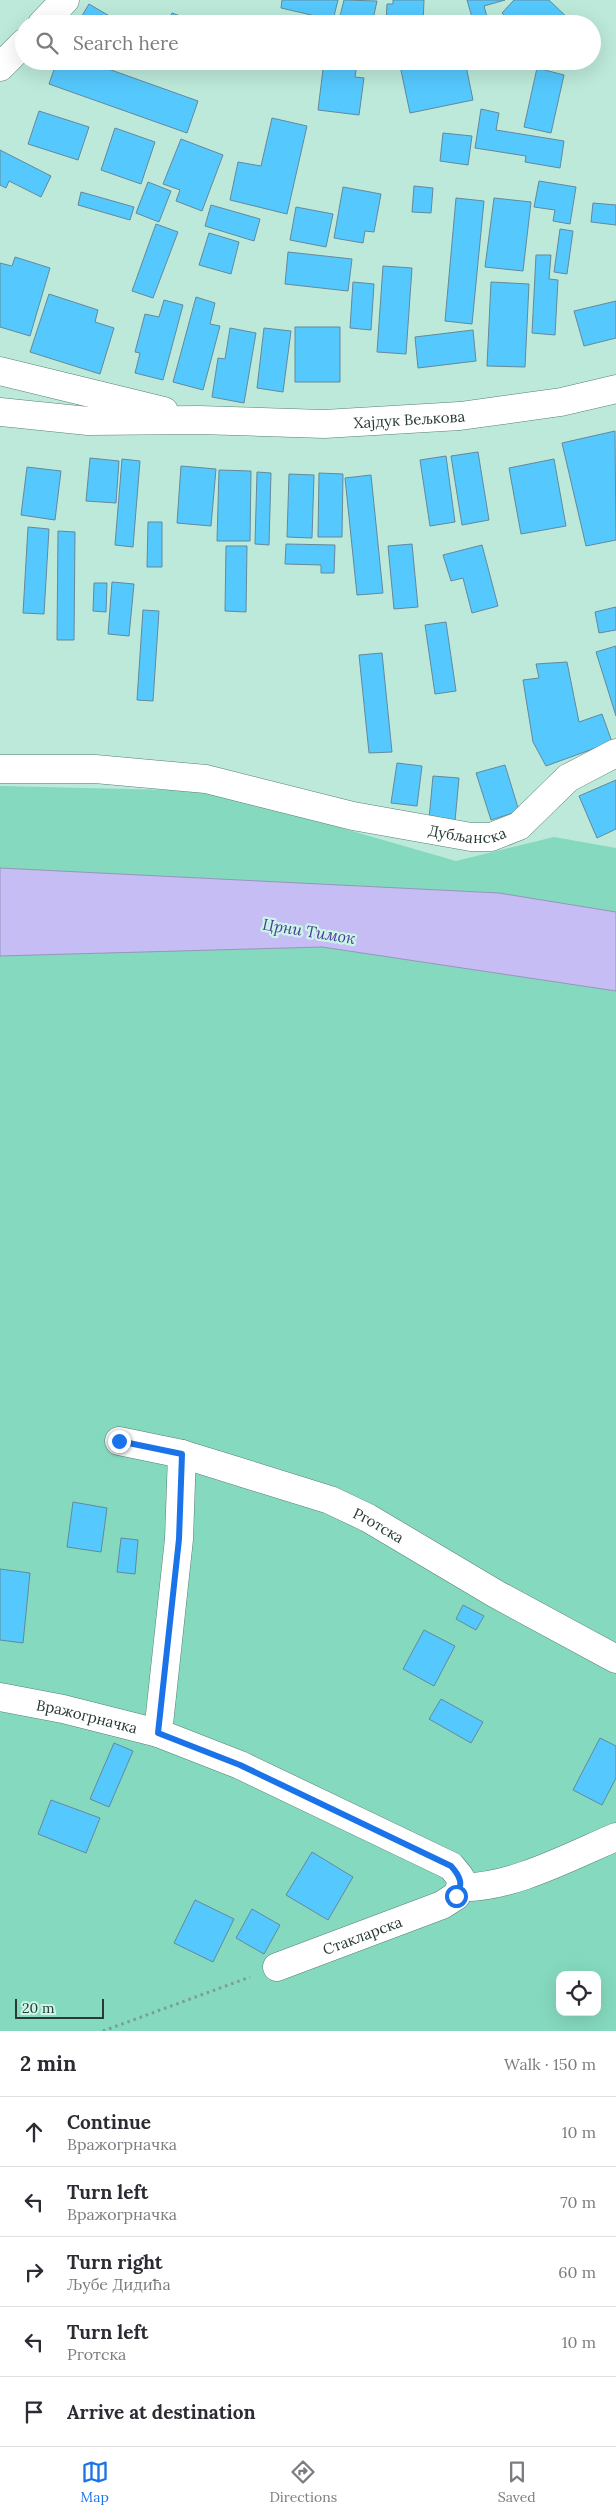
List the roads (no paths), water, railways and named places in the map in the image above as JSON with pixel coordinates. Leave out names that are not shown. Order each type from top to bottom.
[{"type":"street","points":[[51,15],[65,0]]},
{"type":"street","points":[[0,67],[15,52]]},
{"type":"street","name":"Хајдук Вељкова","points":[[0,371],[199,420]]},
{"type":"street","name":"Хајдук Вељкова","points":[[0,412],[88,421],[199,420],[324,424],[406,420],[508,410],[561,402],[616,389]]},
{"type":"street","name":"Дубљанска","points":[[0,769],[95,769],[206,778],[352,816],[471,837],[491,837],[519,826],[568,778],[616,753]]},
{"type":"street","name":"Рготска","points":[[119,1441],[182,1454],[330,1500],[368,1518],[496,1594],[616,1659]]},
{"type":"street","points":[[158,1733],[179,1539],[182,1454]]},
{"type":"street","name":"Вражогрначка","points":[[0,1697],[63,1709],[158,1733],[240,1765],[419,1849],[451,1866],[460,1877],[461,1887]]},
{"type":"street","points":[[461,1887],[490,1884],[529,1873],[616,1837]]},
{"type":"street","name":"Стакларска","points":[[277,1967],[442,1905],[456,1896],[461,1887]]},
{"type":"water","name":"Црни Тимок","points":[[0,868],[499,893],[616,912],[616,991],[322,947],[0,956]]}]
